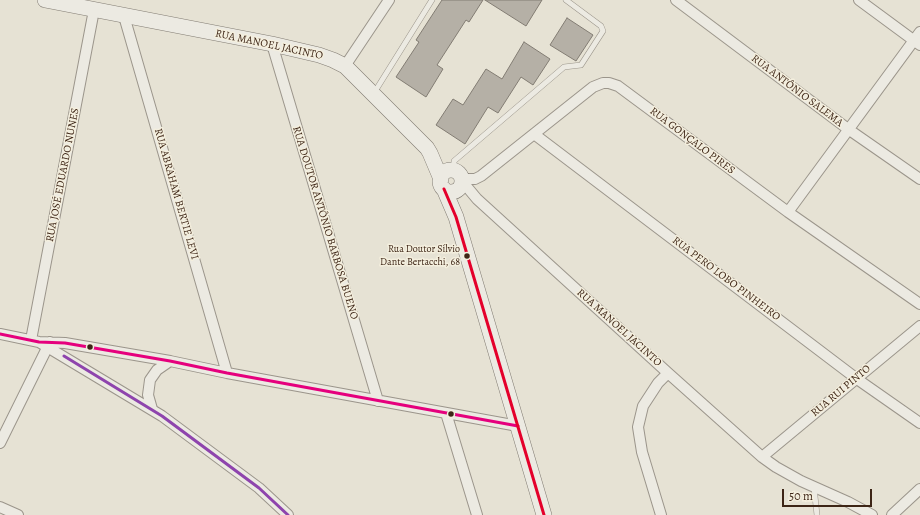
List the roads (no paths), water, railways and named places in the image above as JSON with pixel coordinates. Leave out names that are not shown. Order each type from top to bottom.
[{"type":"street","name":"RUA MANOEL JACINTO","points":[[45,0],[272,44],[319,55],[345,66],[427,148],[454,182],[477,199],[668,373],[762,456],[776,467],[872,515]]},
{"type":"street","points":[[345,66],[390,0]]},
{"type":"street","name":"RUA ANTÔNIO SALEMA","points":[[676,0],[848,129],[920,179]]},
{"type":"street","points":[[859,0],[917,43]]},
{"type":"street","name":"RUA JOSÉ EDUARDO NUNES","points":[[0,443],[42,343],[94,10]]},
{"type":"street","name":"RUA ABRAHAM BERTIE LEVI","points":[[124,16],[227,373]]},
{"type":"street","points":[[788,212],[848,129],[917,43],[920,32]]},
{"type":"street","name":"RUA DOUTOR ANTÔNIO BARBOSA BUENO","points":[[272,44],[378,401]]},
{"type":"street","name":"RUA GONÇALO PIRES","points":[[454,182],[475,179],[481,176],[593,87],[603,83],[609,83],[618,86],[788,212],[920,304]]},
{"type":"street","name":"RUA PERO LOBO PINHEIRO","points":[[534,134],[857,379],[920,423]]},
{"type":"street","points":[[454,182],[456,217],[544,515]]},
{"type":"street","name":"RUA RUI PINTO","points":[[762,456],[920,326]]},
{"type":"street","points":[[0,334],[42,343],[170,361],[227,373],[518,426]]},
{"type":"street","points":[[42,343],[152,409],[259,488],[288,515]]},
{"type":"street","points":[[152,409],[148,395],[150,380],[156,370],[170,361]]},
{"type":"street","points":[[661,515],[642,452],[638,427],[643,406],[658,383],[668,373]]},
{"type":"street","points":[[446,413],[477,515]]},
{"type":"street","points":[[892,515],[920,489]]},
{"type":"street","points":[[0,506],[18,515]]},
{"type":"lane","points":[[374,94],[432,0]]},
{"type":"lane","points":[[454,182],[454,161],[564,67],[581,65],[603,31],[601,26],[566,0]]},
{"type":"lane","points":[[814,486],[817,515]]},
{"type":"place","name":"Rua Doutor Sílvio Dante Bertacchi, 68","points":[[467,256]]}]
